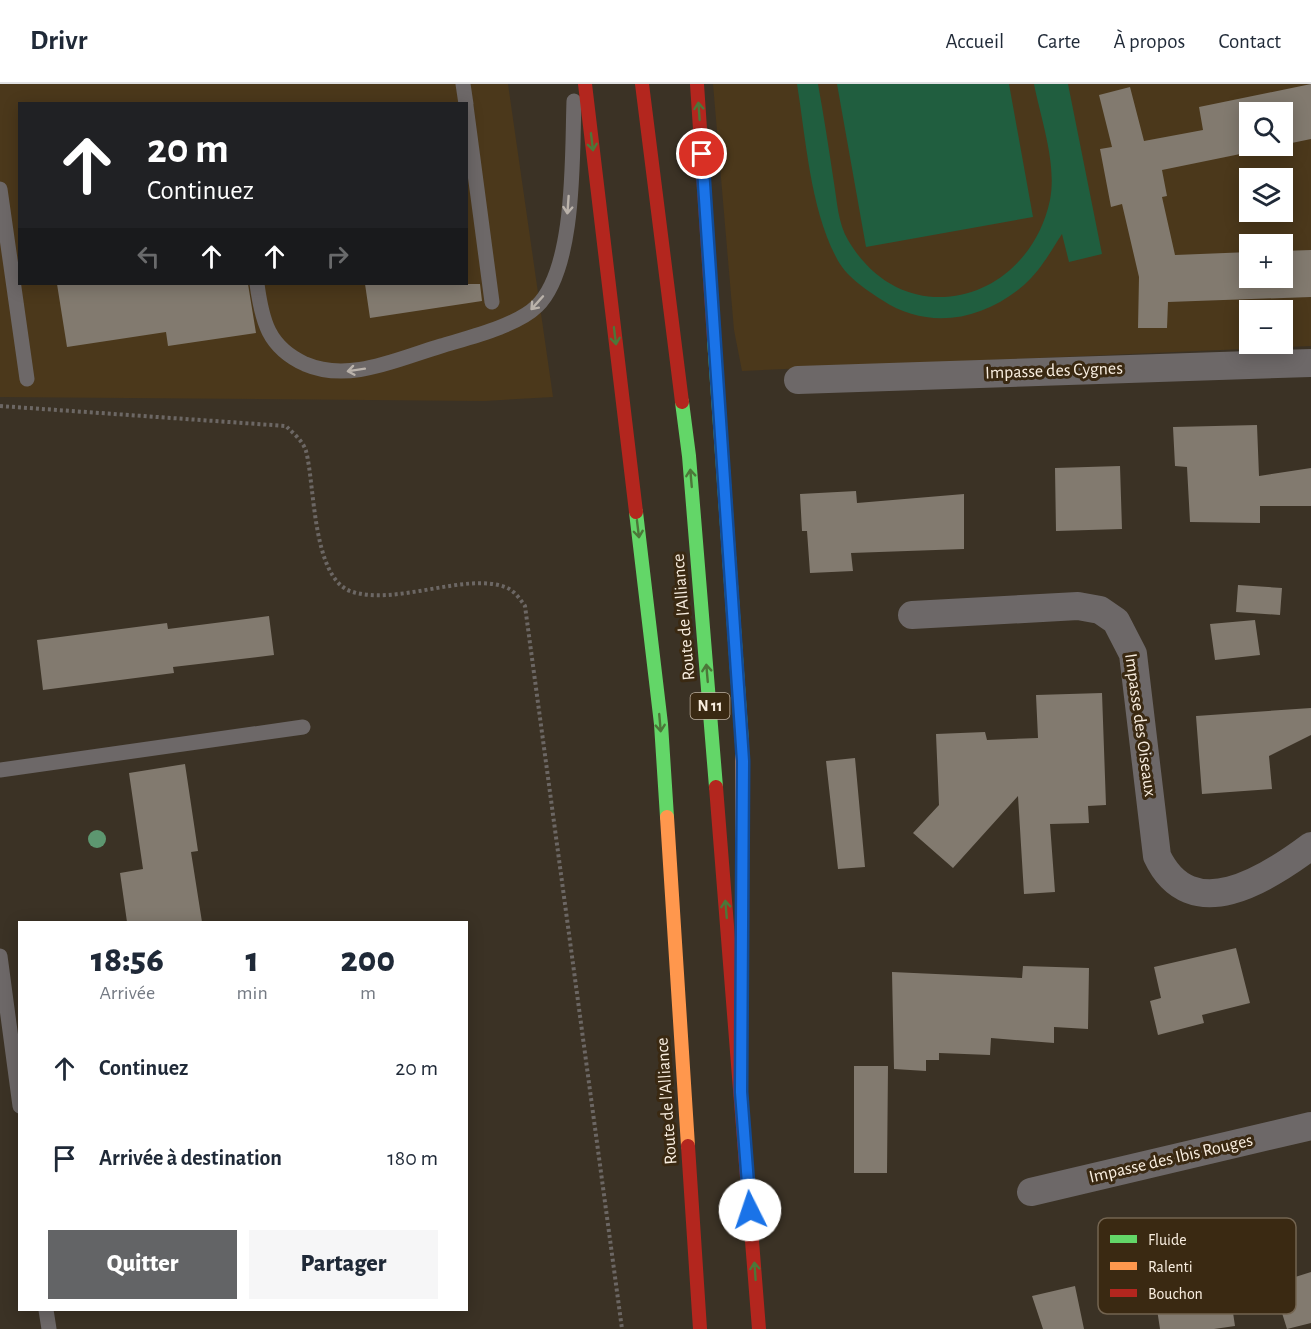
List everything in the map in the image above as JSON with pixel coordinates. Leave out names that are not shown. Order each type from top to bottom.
[{"type":"highway","name":"Route de l'Alliance","points":[[585,84],[661,724],[700,1329]]},
{"type":"highway","name":"Route de l'Alliance","points":[[642,84],[689,456],[759,1329]]},
{"type":"highway","points":[[697,84],[743,761],[742,879]]},
{"type":"highway","points":[[741,1092],[742,938]]},
{"type":"street","name":"Impasse des Cygnes","points":[[798,380],[1311,363]]},
{"type":"street","name":"Impasse des Oiseaux","points":[[912,615],[1077,606],[1100,610],[1116,621],[1132,654],[1157,856],[1173,881],[1201,893],[1220,894],[1275,872],[1311,846]]},
{"type":"street","name":"Impasse des Ibis Rouges","points":[[1031,1192],[1311,1126]]},
{"type":"lane","points":[[464,84],[466,102]]},
{"type":"lane","points":[[257,285],[266,325],[273,341],[285,354],[322,371],[359,370],[464,339],[516,320],[537,306],[554,280],[564,252],[574,84]]},
{"type":"lane","points":[[468,128],[492,302]]},
{"type":"lane","points":[[0,189],[12,217],[18,282]]},
{"type":"lane","points":[[18,285],[27,379]]},
{"type":"lane","points":[[0,770],[303,727]]},
{"type":"lane","points":[[0,956],[18,1091]]},
{"type":"lane","points":[[46,1311],[49,1329]]},
{"type":"path","points":[[0,406],[286,426],[305,449],[322,552],[332,574],[348,590],[370,596],[482,584],[505,587],[525,606],[622,1329]]},
{"type":"shaded area","points":[[0,84],[508,84],[553,397],[484,401],[0,397]]},
{"type":"shaded area","points":[[713,84],[1311,84],[1311,346],[1293,347],[1293,300],[1239,300],[1239,349],[742,371],[734,330]]},
{"type":"green space","points":[[797,84],[818,84],[838,212],[848,240],[872,270],[900,289],[931,297],[962,295],[991,283],[1017,263],[1037,235],[1050,200],[1052,186],[1050,157],[1034,84],[1068,84],[1102,254],[1069,262],[1062,234],[1040,267],[1024,285],[991,306],[955,317],[918,316],[900,310],[882,300],[850,276],[840,264],[827,237],[810,172]]},
{"type":"green space","points":[[837,84],[1009,84],[1033,217],[866,247]]},
{"type":"building","points":[[1311,84],[1311,139],[1293,143],[1293,102],[1239,102],[1239,154],[1162,170],[1167,196],[1162,197],[1175,255],[1239,252],[1239,288],[1293,288],[1293,251],[1311,250],[1311,297],[1168,302],[1167,328],[1138,328],[1139,277],[1122,204],[1111,207],[1100,149],[1112,147],[1099,95],[1130,87],[1144,141],[1203,130],[1199,107]]},
{"type":"building","points":[[480,284],[482,301],[370,318],[365,285]]},
{"type":"building","points":[[57,285],[248,285],[256,333],[168,346],[166,332],[67,347]]},
{"type":"building","points":[[1257,425],[1259,476],[1311,468],[1311,506],[1260,506],[1260,523],[1190,522],[1187,467],[1175,466],[1173,427]]},
{"type":"building","points":[[1120,466],[1122,529],[1056,531],[1055,468]]},
{"type":"building","points":[[856,491],[857,503],[964,494],[964,549],[851,553],[853,571],[810,573],[807,531],[802,531],[800,494]]},
{"type":"building","points":[[1238,585],[1282,588],[1280,615],[1236,612]]},
{"type":"building","points":[[269,616],[274,655],[173,667],[174,673],[43,690],[37,640],[167,623],[168,629]]},
{"type":"building","points":[[1255,620],[1260,655],[1215,660],[1210,624]]},
{"type":"building","points":[[1102,693],[1106,805],[1088,806],[1089,823],[1050,824],[1055,892],[1024,894],[1018,796],[953,868],[913,833],[939,805],[936,734],[985,732],[987,740],[1038,738],[1036,695]]},
{"type":"building","points":[[1311,708],[1311,735],[1269,756],[1272,789],[1202,794],[1196,716]]},
{"type":"building","points":[[855,758],[865,867],[838,869],[826,761]]},
{"type":"building","points":[[185,764],[198,851],[191,852],[202,921],[127,921],[120,873],[143,869],[129,773]]},
{"type":"building","points":[[1236,948],[1250,1003],[1202,1015],[1204,1023],[1158,1035],[1150,1001],[1161,998],[1154,967]]},
{"type":"building","points":[[1023,966],[1089,968],[1088,1029],[1054,1027],[1054,1043],[991,1038],[990,1055],[939,1053],[939,1060],[926,1060],[926,1071],[894,1069],[892,972],[1022,978]]},
{"type":"building","points":[[854,1066],[888,1066],[887,1173],[854,1173]]},
{"type":"building","points":[[1311,1272],[1311,1323],[1287,1329],[1282,1314],[1296,1314],[1296,1277]]},
{"type":"building","points":[[1075,1286],[1084,1329],[1043,1329],[1032,1296]]},
{"type":"building","points":[[1158,1314],[1233,1314],[1235,1326],[1214,1329],[1160,1329]]},
{"type":"traffic: fast","points":[[714,339],[742,743]]},
{"type":"traffic: fast","points":[[682,402],[689,456],[716,787]]},
{"type":"traffic: fast","points":[[636,512],[661,724],[667,817]]},
{"type":"traffic: slow","points":[[742,743],[742,868]]},
{"type":"traffic: slow","points":[[667,817],[688,1146]]},
{"type":"traffic: jam","points":[[585,84],[636,512]]},
{"type":"traffic: jam","points":[[642,84],[682,402]]},
{"type":"traffic: jam","points":[[697,84],[714,339]]},
{"type":"traffic: jam","points":[[716,787],[759,1329]]},
{"type":"traffic: jam","points":[[688,1146],[700,1329]]},
{"type":"route","points":[[702,154],[743,761],[741,1092],[750,1210]]}]
